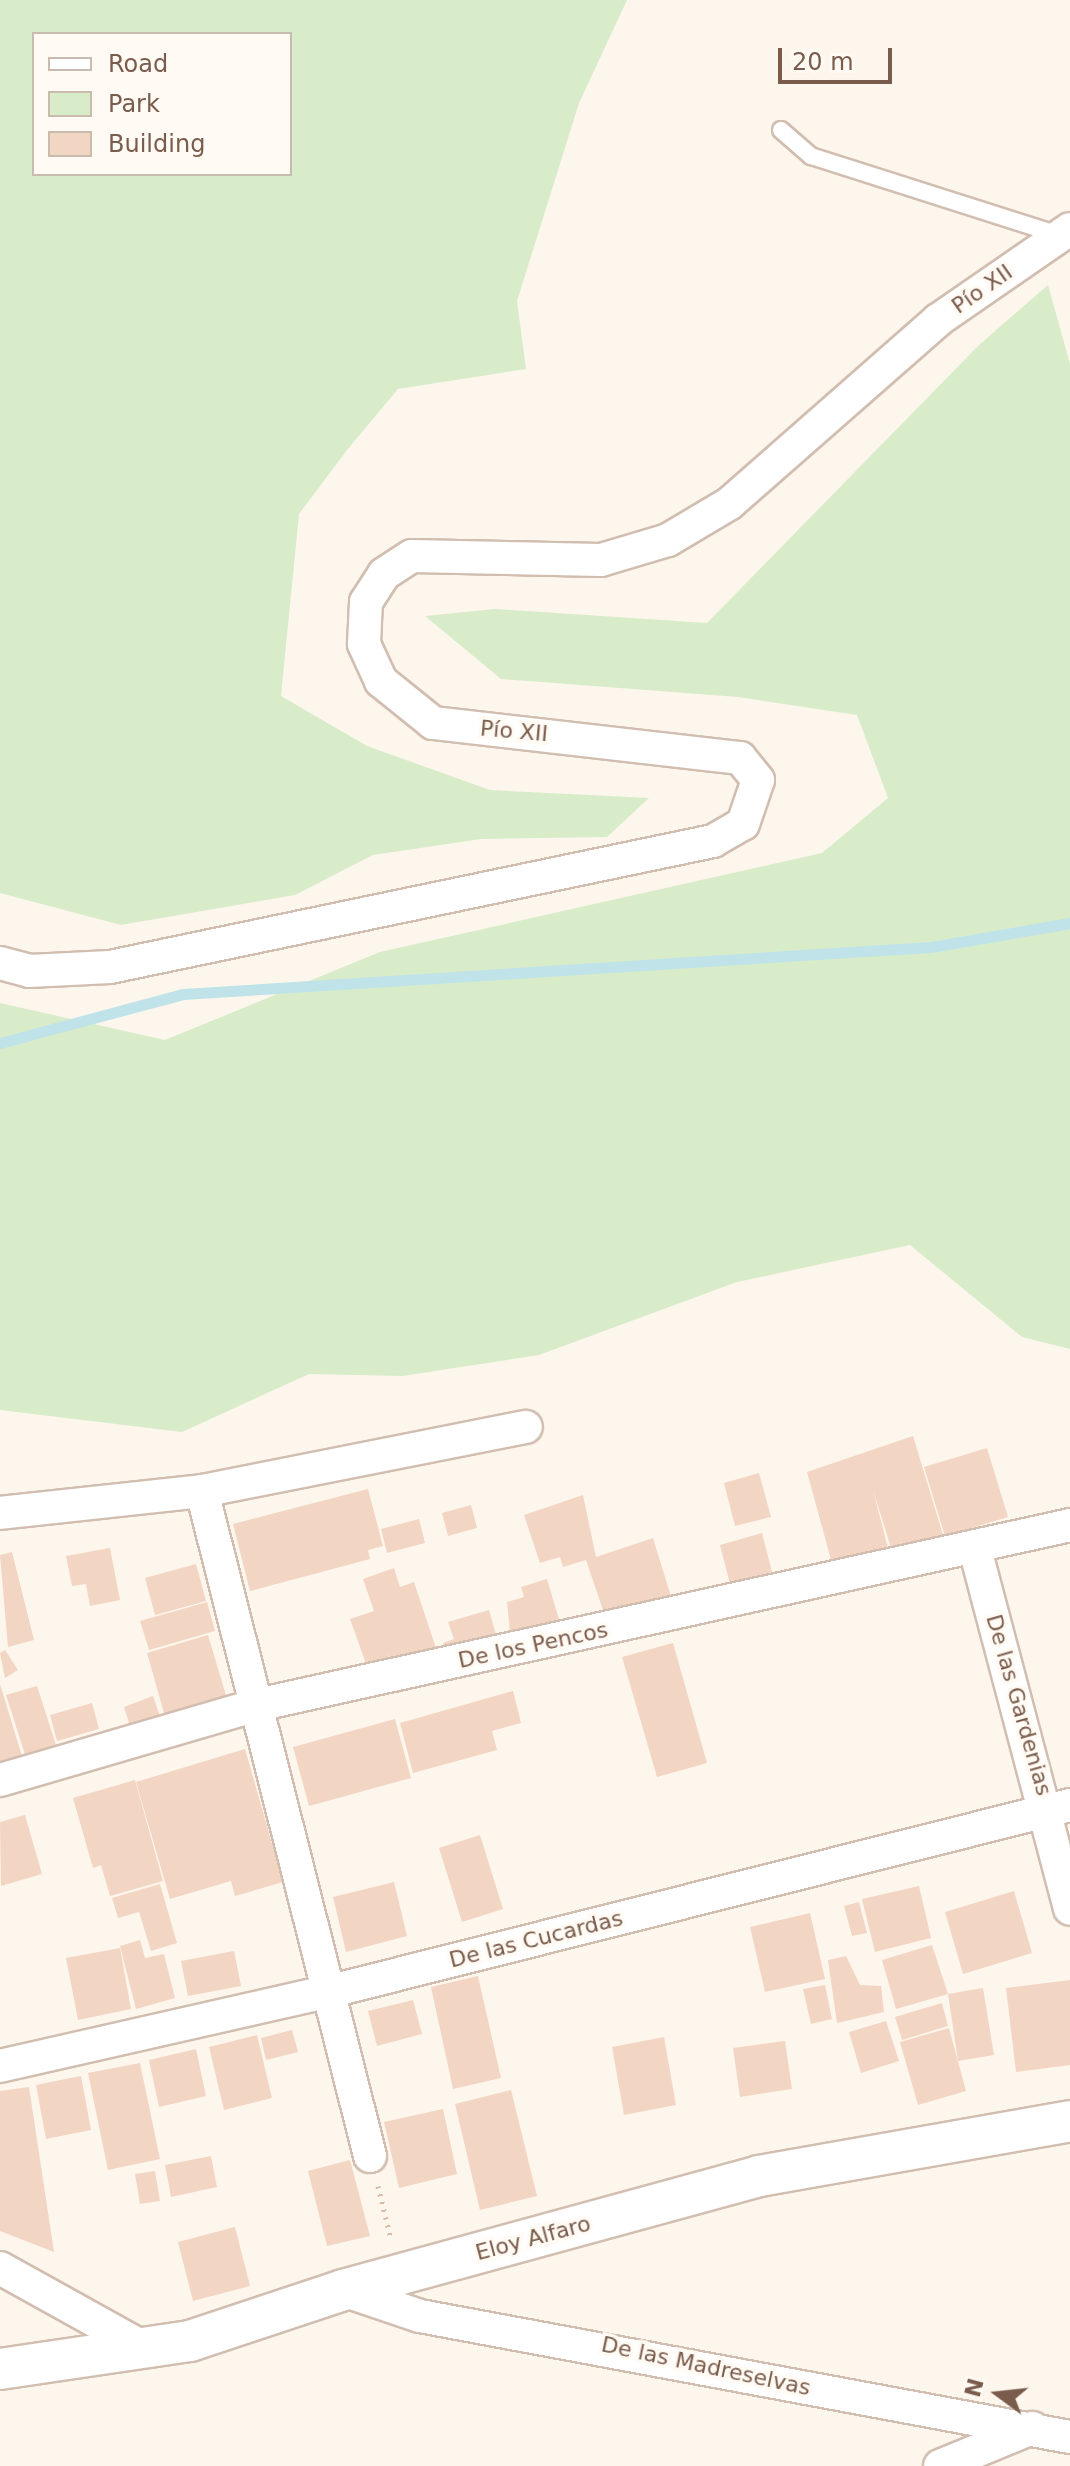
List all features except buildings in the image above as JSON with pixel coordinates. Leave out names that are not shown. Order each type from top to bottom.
[{"type":"street","name":"Pío XII","points":[[0,963],[29,971],[110,967],[713,841],[743,824],[758,780],[740,758],[433,723],[381,681],[364,644],[366,602],[384,574],[412,556],[601,560],[668,540],[730,503],[938,320],[1064,232]]},
{"type":"street","points":[[0,1513],[202,1491],[526,1427]]},
{"type":"street","points":[[202,1491],[331,1991],[370,2156]]},
{"type":"street","name":"De los Pencos","points":[[0,1780],[257,1705],[975,1549],[1070,1525]]},
{"type":"street","name":"De las Gardenias","points":[[975,1549],[1059,1808],[1070,1909]]},
{"type":"street","name":"De las Cucardas","points":[[0,2066],[331,1991],[1059,1808]]},
{"type":"street","name":"Eloy Alfaro","points":[[0,2369],[150,2351],[343,2290],[759,2176],[1062,2126]]},
{"type":"street","points":[[0,2268],[150,2351]]},
{"type":"street","name":"De las Madreselvas","points":[[343,2290],[420,2316],[1070,2437]]},
{"type":"street","points":[[940,2466],[1032,2428]]},
{"type":"lane","points":[[781,130],[811,156],[1064,232]]},
{"type":"path","points":[[370,2156],[400,2275]]},
{"type":"green space","points":[[0,0],[627,0],[579,103],[517,301],[526,369],[398,389],[299,514],[281,696],[367,746],[490,790],[649,798],[607,837],[481,839],[373,855],[295,895],[121,925],[0,893]]},
{"type":"green space","points":[[1048,285],[1070,364],[1070,1349],[1022,1337],[910,1245],[737,1282],[539,1355],[403,1376],[309,1374],[182,1432],[0,1410],[0,1003],[165,1040],[380,952],[822,853],[888,798],[857,715],[738,697],[501,679],[425,616],[495,609],[707,623],[979,345]]},
{"type":"waterway","points":[[0,1043],[183,994],[931,947],[1070,923]]}]
